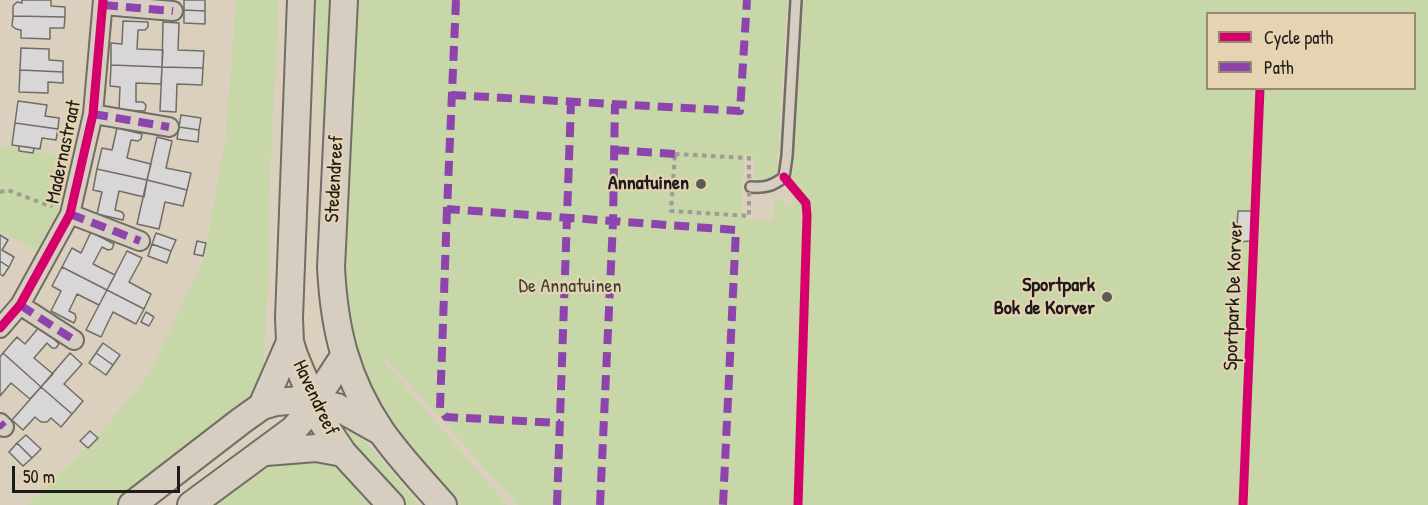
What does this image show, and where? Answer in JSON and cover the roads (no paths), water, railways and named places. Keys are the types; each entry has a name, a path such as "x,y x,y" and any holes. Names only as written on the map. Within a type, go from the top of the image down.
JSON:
{"main road":[{"name":"Stedendreef","path":"290,342 289,318 302,0"},
{"name":"Stedendreef","path":"344,0 331,267 333,301 344,356 356,390 381,432"},
{"name":"Havendreef","path":"290,342 321,420 343,453 392,505"},
{"path":"262,406 277,377 290,342"},
{"path":"190,505 266,452 294,429 305,417 344,356"},
{"path":"132,505 197,453 262,406 289,400 313,402 346,411 381,432 443,505"},
{"path":"266,452 316,448 343,453"}],"street":[{"path":"103,2 173,11"},
{"name":"Madernastraat","path":"0,328 20,305 70,214 93,114 103,2"},
{"path":"93,114 169,127"},
{"path":"70,214 140,241"},
{"path":"20,305 74,340"}],"lane":[{"path":"751,187 774,185 784,177 796,0"}],"place":[{"name":"Annatuinen","path":"701,184"},
{"name":"Sportpark Bok de Korver","path":"1107,297"}],"park label":[{"name":"De Annatuinen","path":"570,287"}]}
